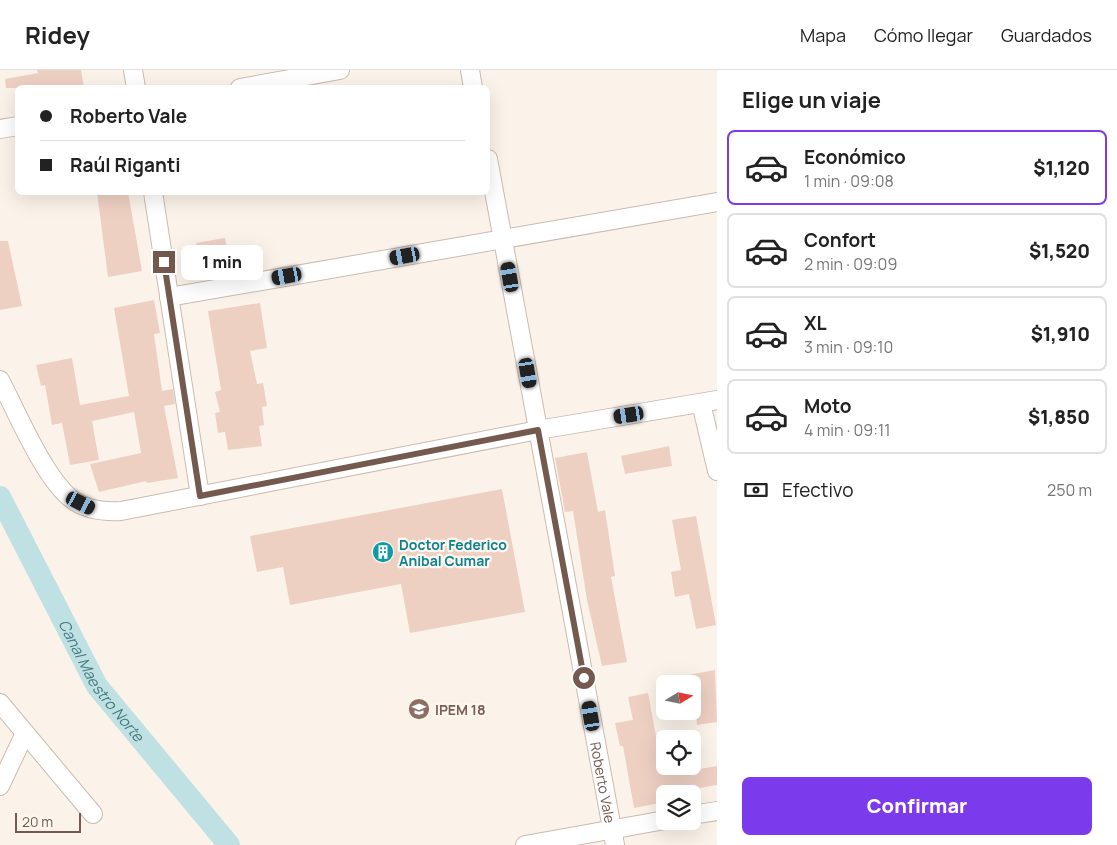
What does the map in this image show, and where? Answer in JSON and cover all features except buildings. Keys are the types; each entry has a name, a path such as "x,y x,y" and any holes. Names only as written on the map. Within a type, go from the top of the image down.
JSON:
{"street":[{"path":"133,70 136,85"},
{"path":"257,85 340,70"},
{"path":"470,70 472,85"},
{"path":"0,129 15,126"},
{"name":"Roberto Vale","path":"490,169 613,837"},
{"path":"153,195 200,496"},
{"path":"169,297 717,202"},
{"path":"0,380 54,479 68,496 102,512 121,511 538,430 709,401 717,471"},
{"path":"0,703 93,814"},
{"path":"0,786 25,733"},
{"path":"701,814 717,811"},
{"path":"526,845 613,837 656,823"}],"waterway":[{"name":"Canal Maestro Norte","path":"0,497 97,686 229,845"}],"place":[{"name":"Doctor Federico Anibal Cumar","path":"383,552"},
{"name":"IPEM 18","path":"419,709"}],"route":[{"path":"164,262 200,496 538,430 584,678"}]}
